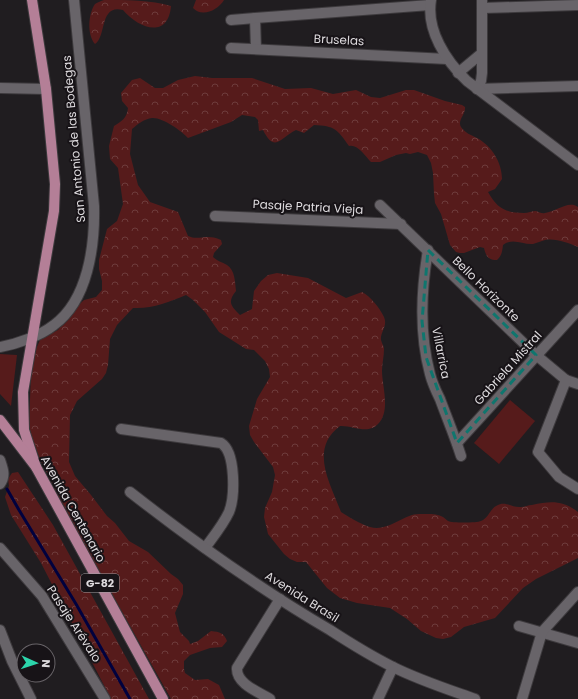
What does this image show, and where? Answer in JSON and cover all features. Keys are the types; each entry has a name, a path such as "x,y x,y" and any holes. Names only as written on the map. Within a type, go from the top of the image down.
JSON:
{"main road":[{"path":"32,0 46,88 55,184 55,202 23,392 24,430 36,467"},
{"name":"Avenida Centenario","path":"0,420 36,467 163,699"}],"street":[{"name":"San Antonio de las Bodegas","path":"0,347 41,333 56,324 73,304 87,271 94,239 94,206 74,0"},
{"path":"231,20 431,2 432,20 436,37 447,59 458,73 476,89 578,165"},
{"path":"476,89 481,82 482,73 482,4 578,6"},
{"path":"255,18 256,49"},
{"name":"Bruselas","path":"231,48 447,59"},
{"path":"458,73 482,53"},
{"path":"476,89 578,86"},
{"path":"0,88 46,88"},
{"name":"Bello Horizonte","path":"380,205 536,355 566,380 578,384"},
{"name":"Pasaje Patria Vieja","path":"215,216 401,224"},
{"name":"Villarrica","path":"428,250 422,302 422,320 426,357 430,375 461,456"},
{"name":"Gabriela Mistral","path":"457,443 578,310"},
{"path":"566,380 538,452 559,477 578,489"},
{"path":"121,429 221,443 226,448 231,464 233,480 231,505 226,517 205,548"},
{"path":"0,460 4,474 0,484"},
{"name":"Avenida Brasil","path":"130,492 205,548 280,599 342,638 393,667 432,684 475,699"},
{"name":"Pasaje Arévalo","path":"0,548 42,596 105,699"},
{"path":"522,699 542,632 578,592"},
{"path":"270,699 242,682 237,675 237,668 280,599"},
{"path":"519,626 578,643"},
{"path":"0,630 12,661 31,699"},
{"path":"378,699 393,667"}],"highlighted area":[{"path":"428,250 536,355 457,443 426,357 422,321"}],"green space":[{"path":"104,0 147,1 171,6 169,17 164,24 152,28 136,22 123,10 115,9 107,16 99,40 95,44 92,40 89,24 91,13 95,4"},
{"path":"196,0 224,0 214,10 210,12 201,12 193,8"},
{"path":"195,76 212,78 252,78 285,89 311,88 333,94 356,90 371,97 380,98 406,90 414,90 445,101 462,105 465,107 465,110 460,122 461,127 466,132 482,141 492,150 498,161 502,173 502,179 495,189 488,192 498,206 507,211 517,213 536,211 544,213 570,205 578,207 578,247 562,241 553,240 545,240 533,244 514,241 503,245 500,257 497,260 494,260 488,257 484,248 480,247 460,253 456,252 450,245 441,214 435,203 433,173 431,163 427,155 418,152 410,154 406,153 396,155 380,162 371,162 358,149 349,146 338,132 327,126 321,125 314,125 304,133 296,130 278,142 275,142 271,141 267,137 263,130 259,131 258,120 255,117 242,115 231,122 188,138 172,125 156,118 146,119 132,129 130,154 138,185 150,202 178,212 188,236 196,238 211,237 221,240 222,244 214,253 213,257 230,267 232,270 236,291 233,295 231,304 240,315 252,309 254,291 261,281 268,275 277,273 308,278 346,298 362,292 372,299 382,313 385,320 381,340 384,347 382,371 385,405 382,419 378,424 370,429 340,426 331,435 326,445 324,456 325,467 341,512 362,524 377,528 390,525 407,517 419,514 438,515 450,522 479,522 486,518 495,506 501,504 521,507 556,502 567,505 578,512 578,558 536,579 523,588 495,618 464,627 451,637 443,639 436,638 421,631 407,619 390,608 357,603 340,598 327,588 306,562 297,562 284,554 268,534 264,517 265,508 272,492 275,475 273,467 250,435 249,426 257,399 270,377 269,369 265,361 254,350 246,349 219,332 205,312 186,295 154,306 133,308 117,325 110,339 106,373 102,379 77,401 70,415 69,462 75,476 129,541 148,552 183,585 183,594 175,613 180,632 190,644 198,641 211,631 219,632 224,636 227,641 222,647 210,648 190,655 184,661 184,669 185,673 195,680 208,679 219,685 225,699 171,699 85,546 52,483 40,459 29,426 31,373 36,349 40,340 58,330 73,310 84,300 96,297 102,290 99,260 107,229 117,221 123,204 118,168 110,159 109,146 114,126 124,119 127,114 128,108 122,101 121,93 132,80 140,78 155,88 163,88 178,80"},
{"path":"0,354 17,355 11,406 0,394"},
{"path":"510,400 535,421 499,464 474,443"},
{"path":"18,472 53,525 149,699 111,699 41,563 11,515 5,497 9,486 8,479 12,473"}],"waterway":[{"path":"7,489 76,604 130,699"}]}
